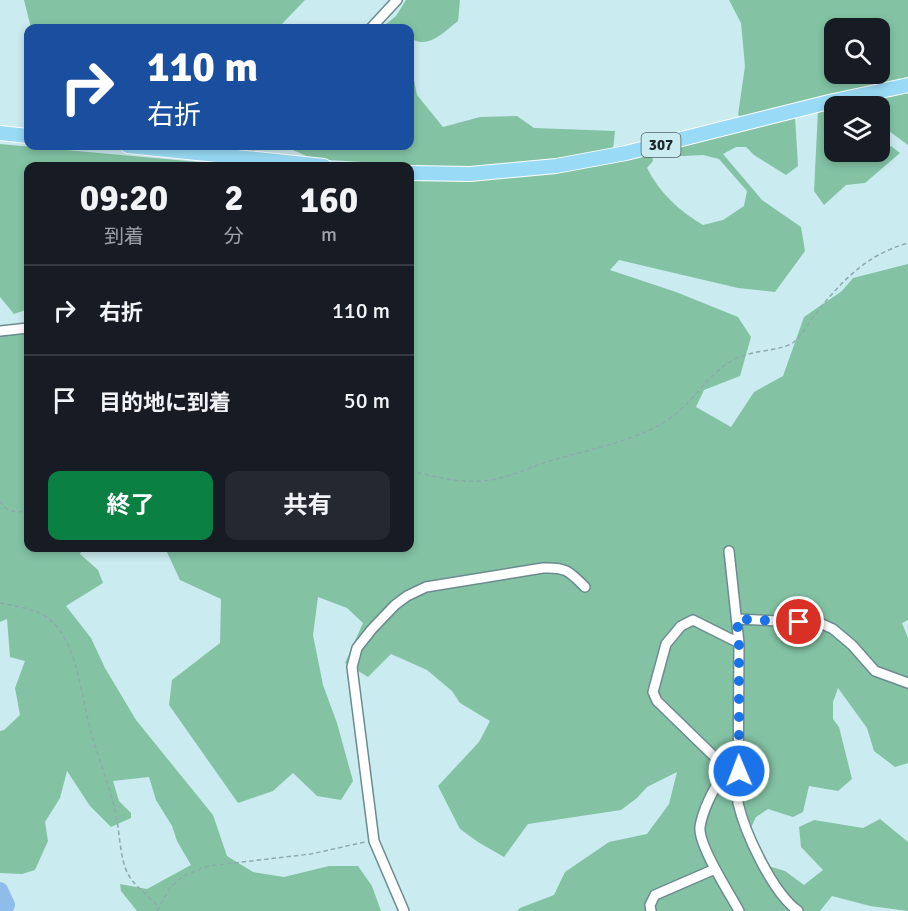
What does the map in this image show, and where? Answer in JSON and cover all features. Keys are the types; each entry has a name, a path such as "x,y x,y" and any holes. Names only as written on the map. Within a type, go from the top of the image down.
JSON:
{"highway":[{"name":"307","path":"414,173 470,174 567,164 626,153 829,102 908,85"},
{"path":"0,133 24,136"},
{"path":"167,150 285,162"}],"street":[{"path":"375,24 397,0"},
{"path":"0,331 24,328"},
{"path":"729,551 739,644 738,803 741,818 775,887 787,903 798,911"},
{"path":"404,911 375,840 352,667 357,648 395,605 426,587 559,567 569,571 585,587"},
{"path":"737,619 820,623 833,629 852,645 875,671 908,683"},
{"path":"739,644 689,620 666,644 654,692 657,701 726,768 739,771"},
{"path":"726,768 708,803 700,827 700,836 715,869 739,911"},
{"path":"648,909 655,894 715,869"}],"path":[{"path":"414,472 451,480 481,481 504,477 611,444 651,429 677,413 720,369 737,358 795,341 840,284 856,269 888,249 908,243"},
{"path":"0,501 9,511 24,511"},
{"path":"0,603 34,610 45,616 66,640 116,811 125,867 129,876 159,906"},
{"path":"157,911 170,888 183,876 208,866 310,854 375,840"}],"green space":[{"path":"24,0 305,0 282,24 30,24"},
{"path":"406,0 460,0 458,21 429,41 414,40 414,24 386,24 396,16"},
{"path":"729,0 908,0 908,78 890,82 890,18 824,18 824,84 881,84 824,96 744,119 738,115 745,66 741,23"},
{"path":"414,80 417,95 443,127 480,117 517,116 534,128 615,131 613,150 535,163 461,168 414,165 414,162 313,159 293,150 414,150"},
{"path":"908,93 908,145 890,132 890,96"},
{"path":"824,109 824,162 890,162 865,183 846,185 824,205 814,191 818,110"},
{"path":"795,117 798,166 786,175 754,155 746,147 736,147 723,154 762,200 801,227 805,251 775,292 738,288 619,260 610,270 676,292 738,317 751,337 740,376 704,390 696,407 731,427 754,392 783,376 804,317 842,291 853,278 908,264 908,620 902,623 908,638 908,763 895,767 874,751 867,728 838,688 833,702 833,719 839,727 852,779 838,791 809,786 803,812 793,817 768,809 756,817 746,838 759,863 785,871 804,885 823,870 801,847 799,827 814,820 863,828 880,819 908,842 908,911 870,906 832,896 820,911 517,911 554,895 565,872 609,842 647,834 669,804 677,772 647,787 621,810 528,824 504,857 460,829 438,786 479,742 490,721 460,703 452,691 427,670 391,654 368,677 345,663 363,623 347,608 318,597 313,635 323,685 337,723 353,781 341,800 317,796 293,773 273,791 238,803 169,705 172,680 220,643 221,599 180,580 167,552 414,552 414,177 548,173 652,154 653,161 647,168 657,185 686,214 703,225 723,220 744,206 747,191 719,159 703,155 664,157 662,151"},
{"path":"0,144 24,146 24,150 66,150 198,162 24,162 24,310 14,314 0,297"},
{"path":"890,146 900,153 890,162"},
{"path":"0,331 24,333 24,552 81,552 80,554 98,570 103,583 66,606 91,638 105,668 136,720 213,815 227,856 253,872 284,877 329,866 358,866 372,886 381,911 137,911 121,891 120,884 147,889 191,865 156,800 149,777 113,781 119,801 131,813 131,818 111,827 90,806 67,771 60,798 45,822 48,841 35,870 22,874 0,873 0,731 20,715 15,688 25,661 10,657 7,619 0,622"}],"waterway":[{"path":"0,890 7,905 0,908"}],"tunnel":[{"path":"241,162 252,150"}],"route":[{"path":"739,771 737,619 799,622"}]}
